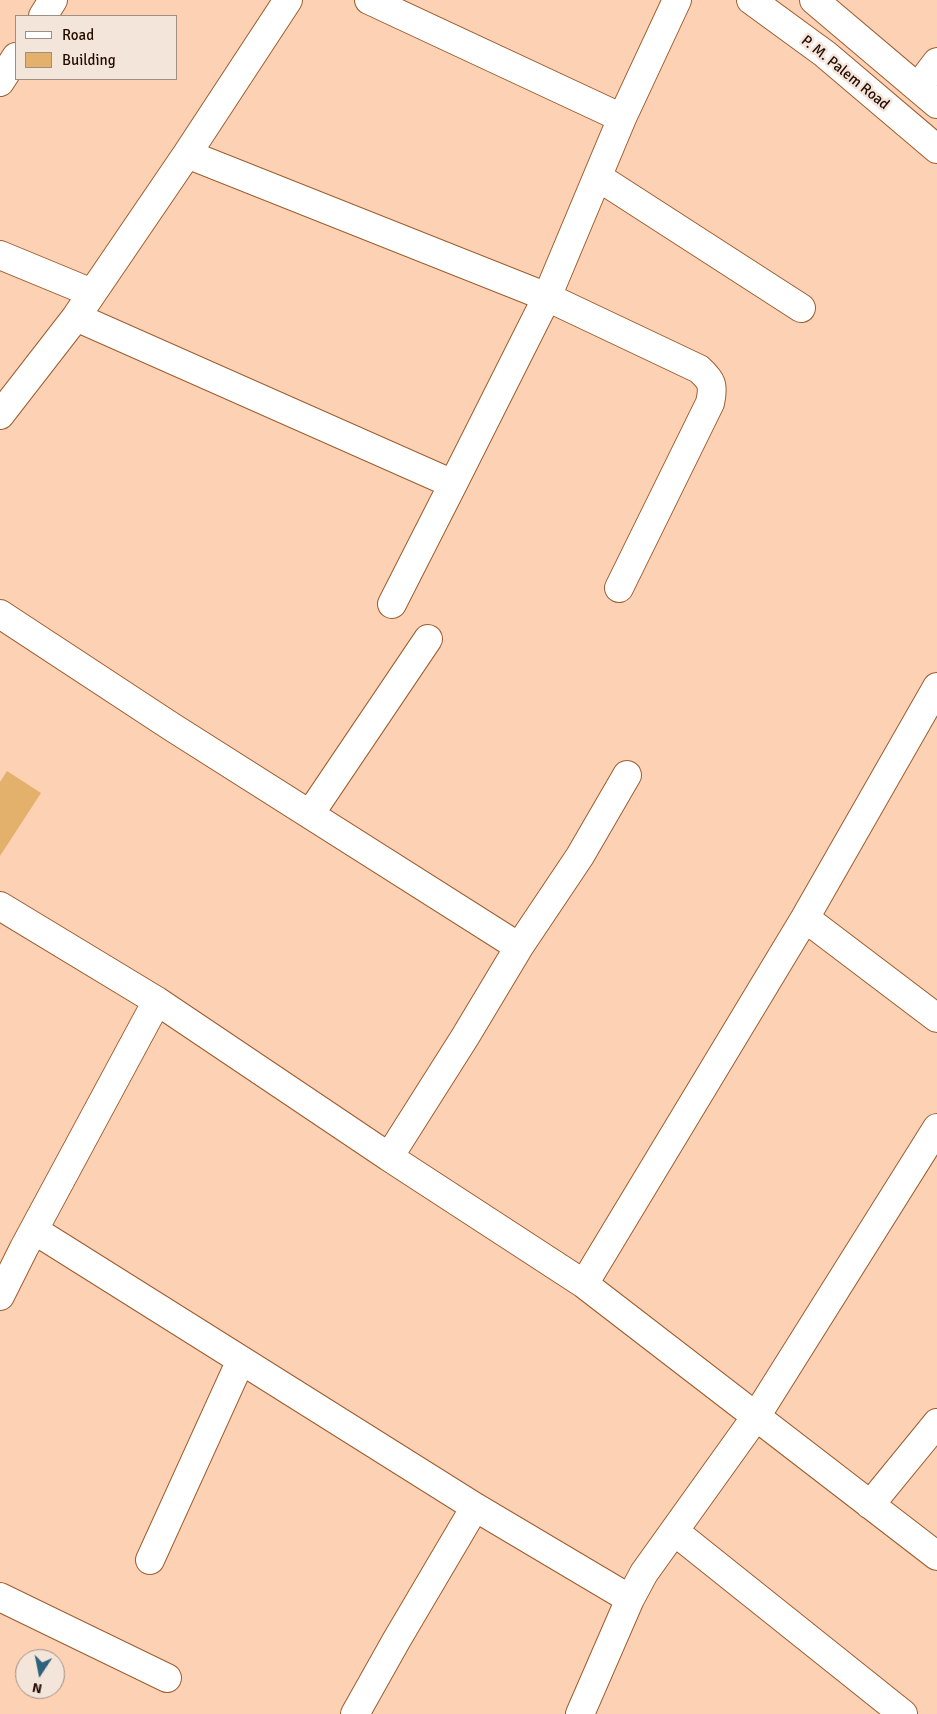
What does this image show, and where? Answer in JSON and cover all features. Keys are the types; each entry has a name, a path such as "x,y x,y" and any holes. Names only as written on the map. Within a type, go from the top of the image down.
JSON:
{"street":[{"path":"44,15 53,0"},
{"path":"0,415 76,317 187,154 288,0"},
{"path":"369,0 622,118"},
{"path":"392,604 547,297 622,118 677,0"},
{"name":"P. M. Palem Road","path":"751,0 825,54 937,149"},
{"path":"814,0 927,96 937,62"},
{"path":"0,82 15,59"},
{"path":"187,154 547,297 700,368 711,380 713,391 710,403 619,588"},
{"path":"598,176 801,308"},
{"path":"0,255 92,293"},
{"path":"76,317 453,484"},
{"path":"0,614 519,947"},
{"path":"310,814 428,639"},
{"path":"584,1284 805,918 937,687"},
{"path":"389,1157 519,947 580,856 627,775"},
{"path":"0,906 157,1001 389,1157 584,1284 937,1556"},
{"path":"805,918 937,1018"},
{"path":"0,1296 157,1001"},
{"path":"580,1714 630,1599 644,1573 756,1418 937,1128"},
{"path":"34,1230 476,1507 630,1599"},
{"path":"150,1560 241,1360"},
{"path":"870,1505 937,1423"},
{"path":"355,1714 476,1507"},
{"path":"674,1531 904,1714"},
{"path":"0,1598 167,1678"}],"building":[{"path":"7,771 41,793 0,856 0,782"}]}
